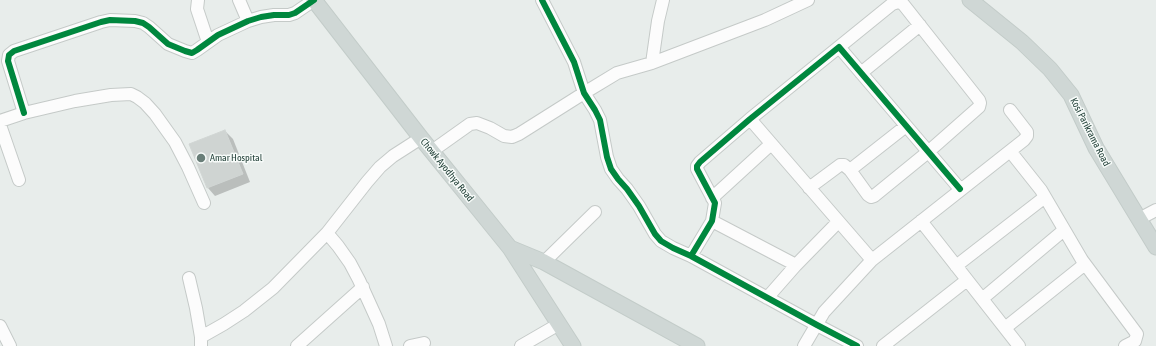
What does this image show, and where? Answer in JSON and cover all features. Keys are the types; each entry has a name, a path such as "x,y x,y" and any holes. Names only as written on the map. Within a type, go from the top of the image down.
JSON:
{"main road":[{"name":"Chowk Ayodhya Road","path":"314,0 421,138 510,248 573,346"},
{"name":"Kosi Parikrama Road","path":"970,0 1022,42 1050,69 1071,95 1096,148 1156,247"},
{"path":"510,248 544,262 697,346"}],"street":[{"path":"198,0 198,9 208,42"},
{"path":"239,0 248,21"},
{"path":"24,114 8,61 9,55 14,51 110,20 136,21 143,23 168,44 192,53 218,35 248,21 274,15 289,15 295,13 314,0"},
{"path":"542,0 574,62 584,93 596,110 600,120 607,157 611,169 639,206 655,234 661,241 857,346"},
{"path":"652,63 658,21 663,0"},
{"path":"432,151 470,124 477,123 504,136 512,137 520,134 617,73 652,63 766,20 808,0"},
{"path":"691,256 712,221 715,203 697,170 697,166 700,162 750,119 892,4 898,2 903,4 979,100 979,107 928,152 874,196 871,197 868,195 850,170 844,165 840,165 810,188"},
{"path":"861,73 920,25"},
{"path":"839,47 960,190"},
{"path":"0,121 75,101 111,95 130,94 137,96 146,103 175,142 204,203"},
{"path":"804,346 824,312 872,260 1024,140 1027,136 1027,132 1010,110"},
{"path":"750,119 872,260"},
{"path":"0,125 19,180"},
{"path":"850,170 906,126"},
{"path":"189,278 196,308 201,342 273,288 327,233 380,167 393,156 421,138"},
{"path":"712,198 771,144"},
{"path":"1010,150 1041,190 1085,264 1137,334 1135,341 1125,346"},
{"path":"956,266 1045,197"},
{"path":"1139,219 1156,210"},
{"path":"544,262 595,212"},
{"path":"712,221 796,265"},
{"path":"921,221 1019,346"},
{"path":"767,298 796,265 838,222"},
{"path":"982,299 1064,230"},
{"path":"327,233 350,263 362,287 386,346"},
{"path":"1005,328 1085,264"},
{"path":"883,346 967,280"},
{"path":"297,346 362,287"},
{"path":"521,346 559,324"},
{"path":"0,326 10,346"},
{"path":"410,346 424,343"}],"building":[{"path":"225,130 243,174 207,188 189,144"}],"cycle path":[{"path":"24,113 8,61 9,55 14,51 110,20 135,21 143,23 168,44 192,53 218,35 248,21 274,15 289,15 295,13 314,0"},
{"path":"542,0 574,62 584,93 600,120 607,157 611,169 639,206 655,234 661,241 857,346"},
{"path":"691,256 712,221 715,203 697,169 697,166 750,119 839,47 960,189"}],"place":[{"name":"Amar Hospital","path":"201,158"}]}
